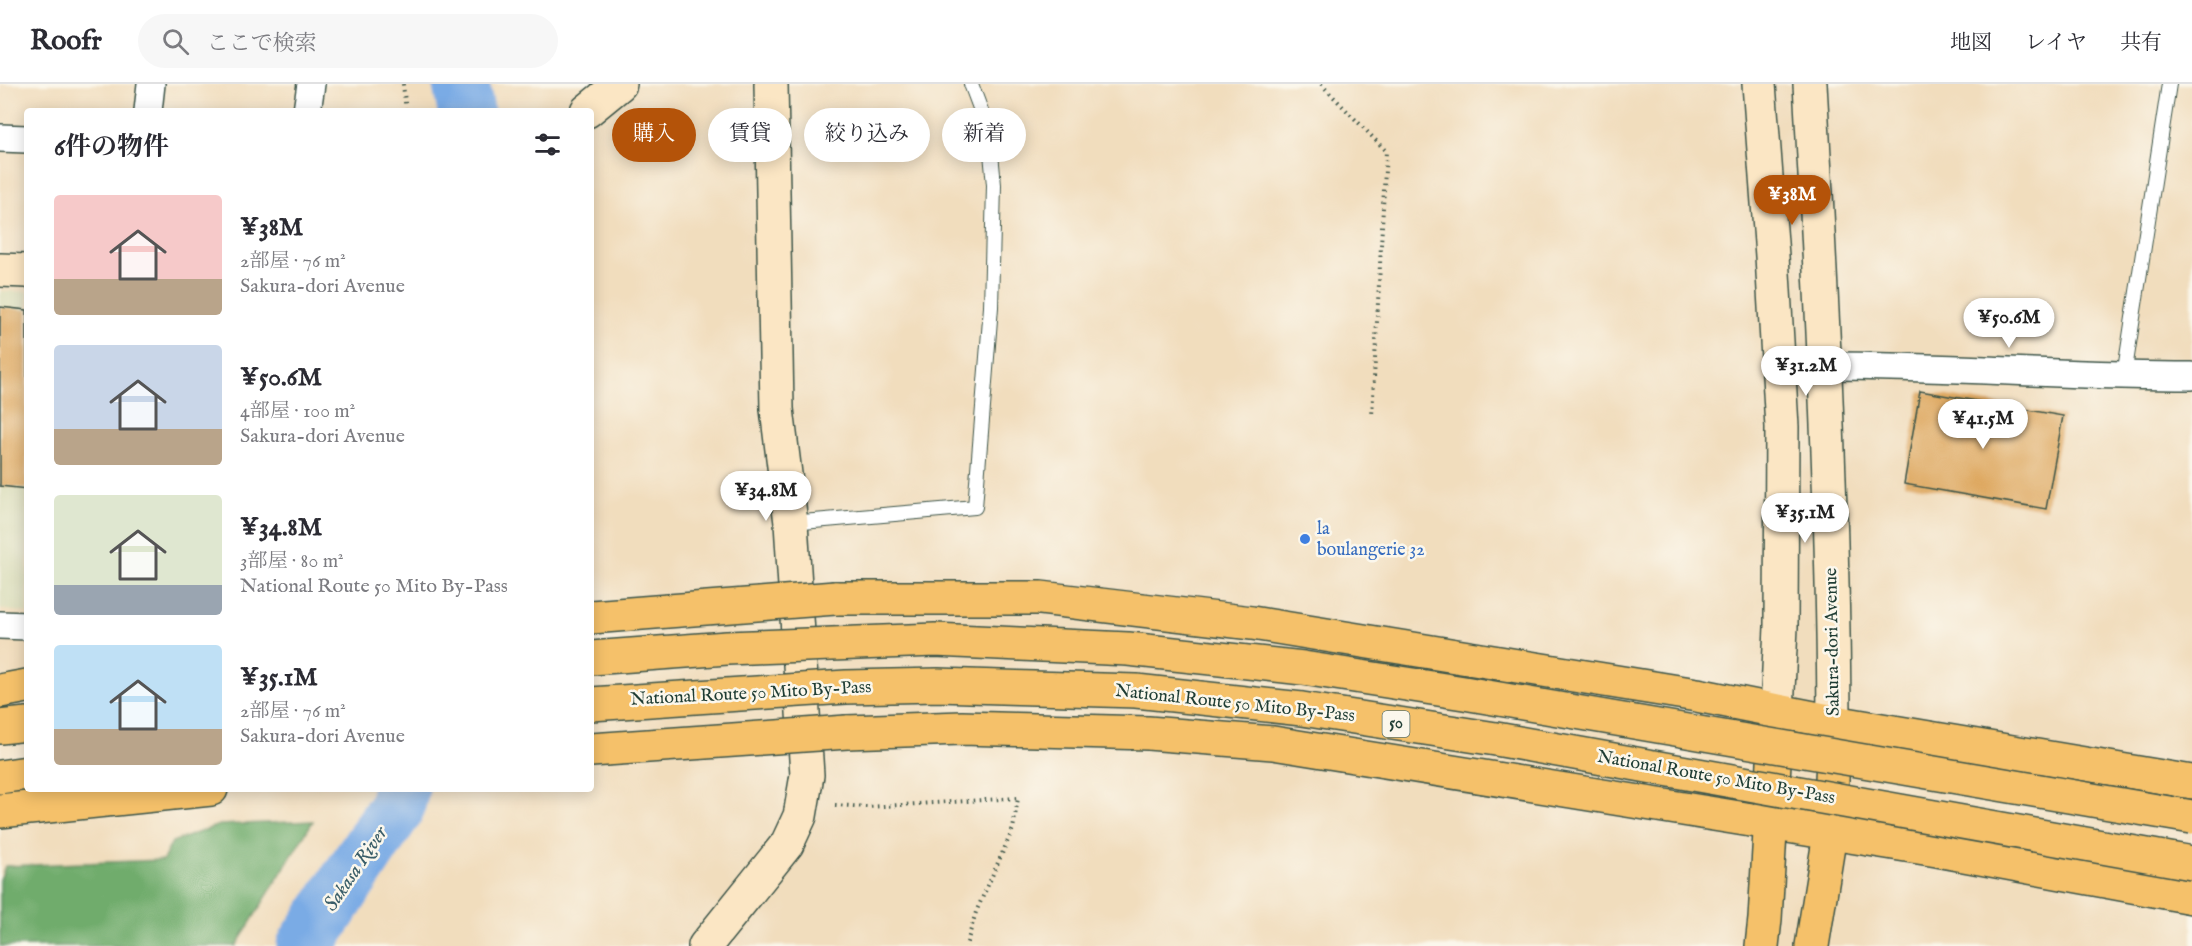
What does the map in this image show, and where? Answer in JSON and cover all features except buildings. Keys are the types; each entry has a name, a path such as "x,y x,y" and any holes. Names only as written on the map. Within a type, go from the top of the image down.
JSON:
{"main road":[{"path":"594,617 835,598 1041,598 1252,623 1697,695 1834,722 2192,782"},
{"name":"50","path":"594,658 727,648 936,640 1128,649 1303,668 1453,691 2192,817"},
{"name":"National Route 50 Mito By-Pass","path":"594,704 846,687 939,685 1136,691 1302,709 1496,739 2192,863"},
{"path":"0,691 24,687"},
{"path":"1762,946 1777,711"},
{"name":"Sakura-dori Avenue","path":"1812,946 1830,834 1834,722"},
{"path":"0,727 24,724"},
{"path":"594,750 847,732 962,728 1148,733 1273,743 1937,850 2192,897"},
{"path":"0,777 24,773"},
{"path":"0,812 184,792"}],"street":[{"path":"148,108 151,84"},
{"path":"307,108 311,84"},
{"path":"591,108 620,84"},
{"path":"705,946 787,844 800,816 807,775 791,524 777,409 771,84"},
{"path":"1759,84 1782,427 1781,627 1777,711"},
{"name":"Sakura-dori Avenue","path":"1810,84 1825,366 1834,638 1834,722"},
{"path":"0,138 24,139"},
{"path":"0,270 24,271"},
{"path":"1825,366 1884,366 2124,376 2192,376"},
{"path":"0,625 24,626"}],"lane":[{"path":"791,524 975,507 991,307 994,185 988,132 971,84"},
{"path":"2124,376 2169,84"}],"path":[{"path":"403,84 406,108"},
{"path":"1321,84 1386,151 1372,416"},
{"path":"804,798 841,807 1018,798 1013,829 976,912 966,946"}],"shaded area":[{"path":"0,291 24,292 24,613 0,609"}],"green space":[{"path":"313,821 236,946 0,946 0,880 5,866 163,860 172,842 219,825"}],"waterway":[{"name":"Sakasa River","path":"461,84 465,108"},
{"name":"Sakasa River","path":"305,946 396,808 400,792"}],"place":[{"name":"la boulangerie 32","path":"1305,539"}]}
